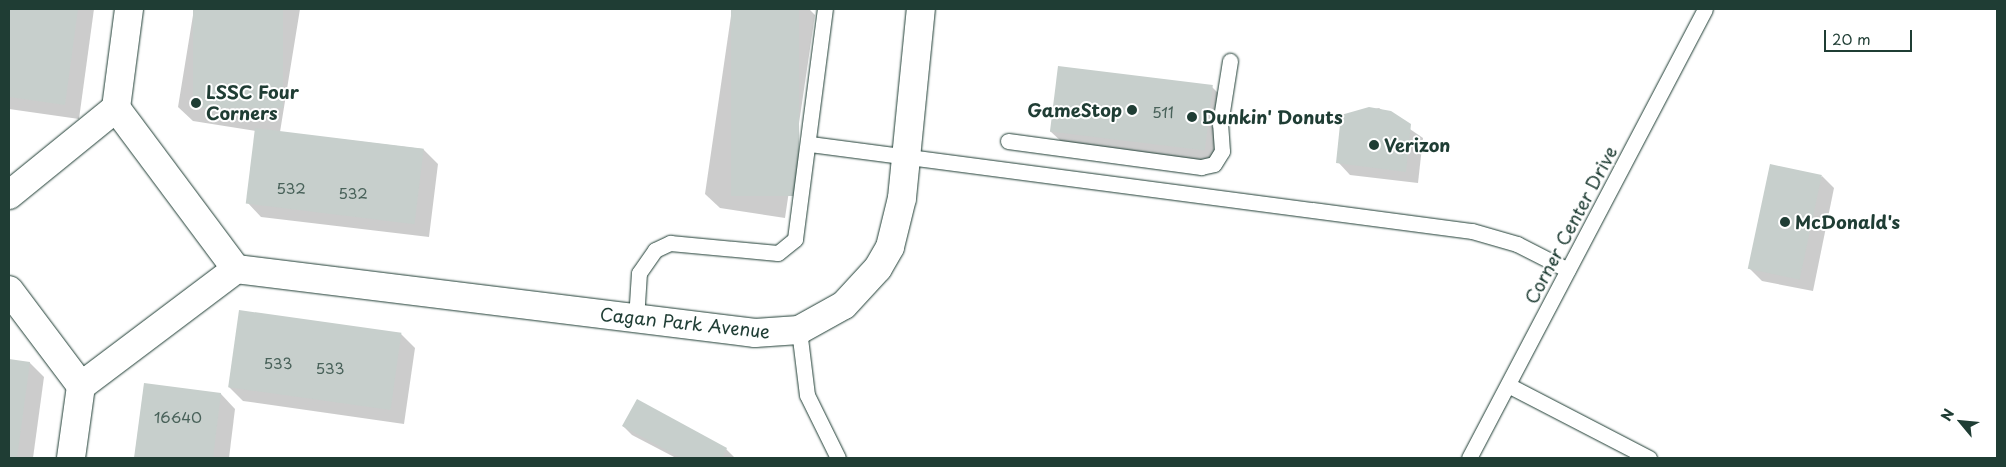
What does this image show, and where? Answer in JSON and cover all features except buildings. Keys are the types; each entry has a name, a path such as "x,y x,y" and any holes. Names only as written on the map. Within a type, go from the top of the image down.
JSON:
{"street":[{"path":"9,195 116,108 129,9"},
{"name":"Cagan Park Avenue","path":"236,269 755,334 800,330 844,305 878,268 898,224 921,9"},
{"path":"71,458 82,386 236,269 116,108"},
{"path":"9,290 82,386"}],"lane":[{"path":"636,319 639,273 655,250 670,244 778,253 795,239 810,144 825,9"},
{"name":"Corner Center Drive","path":"1469,458 1705,9"},
{"path":"1008,141 1201,167 1214,164 1222,151 1220,124 1230,61"},
{"path":"810,144 1472,231 1517,244 1568,270"},
{"path":"800,330 807,395 838,458"},
{"path":"1508,385 1648,458"}],"place":[{"name":"LSSC Four Corners","path":"196,103"},
{"name":"GameStop","path":"1132,110"},
{"name":"Dunkin' Donuts","path":"1192,117"},
{"name":"Verizon","path":"1374,145"},
{"name":"McDonald's","path":"1785,222"}]}
